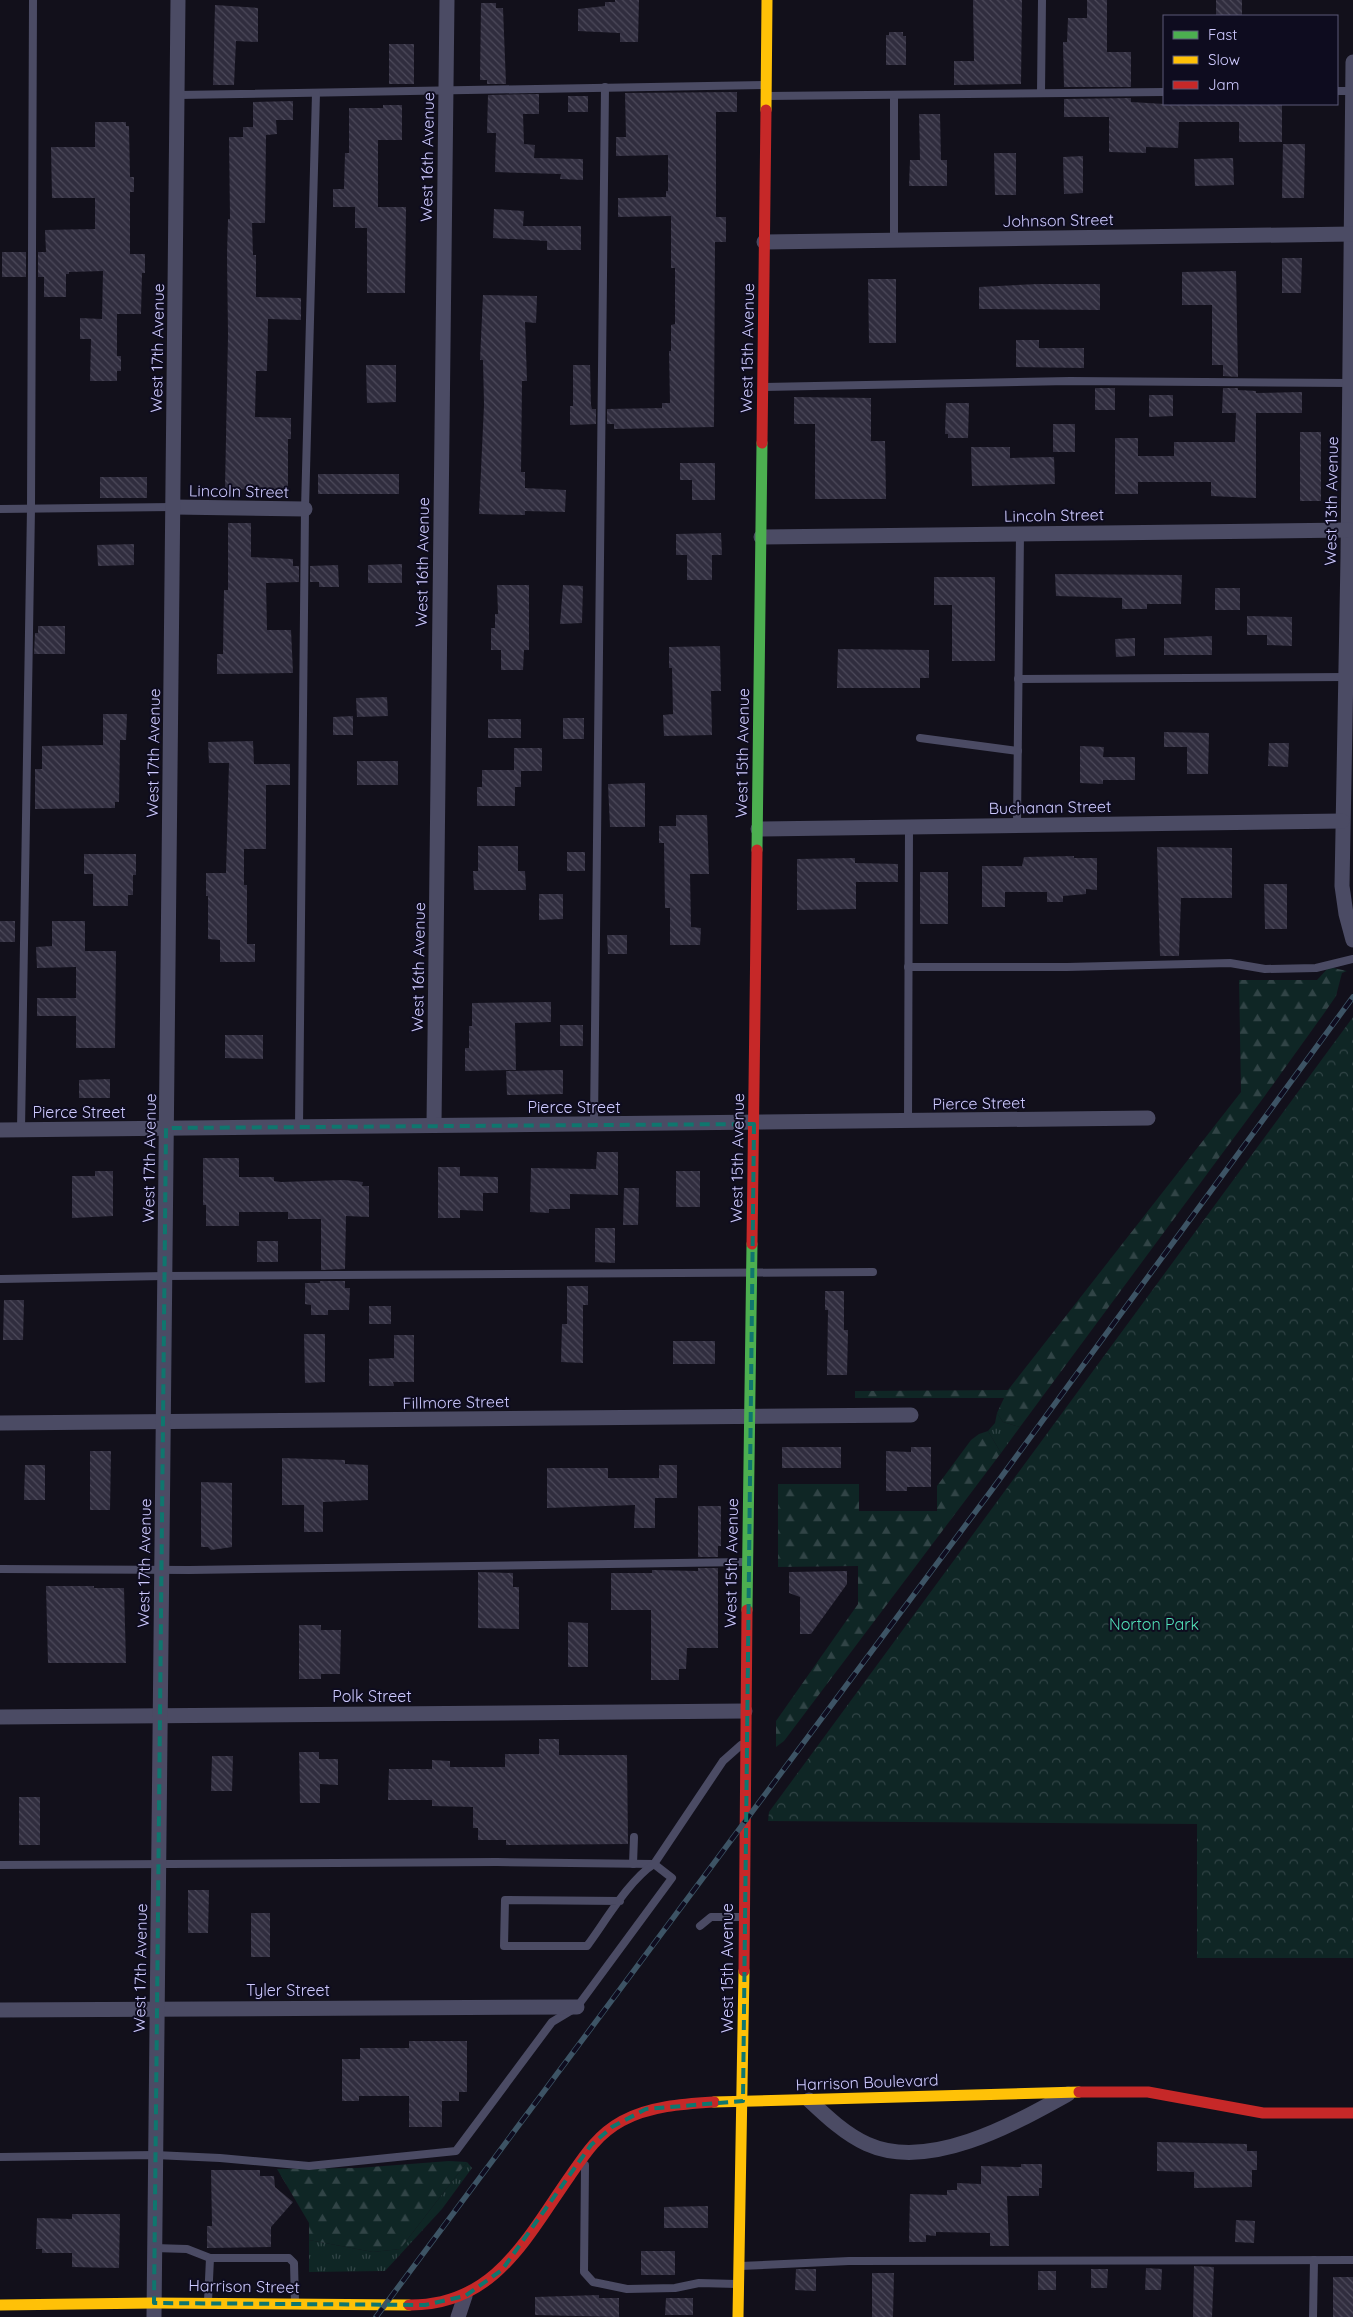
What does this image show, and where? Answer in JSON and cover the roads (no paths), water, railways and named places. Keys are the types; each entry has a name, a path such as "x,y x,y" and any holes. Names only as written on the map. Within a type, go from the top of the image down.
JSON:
{"main road":[{"name":"West 15th Avenue","path":"738,2317 743,2102 744,1711 758,829 767,0"},
{"name":"Harrison Boulevard","path":"465,2296 485,2284 502,2270 522,2246 591,2145 626,2118 663,2106 1071,2092 1163,2092 1225,2107 1265,2113 1353,2113"},
{"name":"Harrison Street","path":"0,2305 19,2308 154,2310 208,2303 386,2308 437,2304 465,2296"}],"street":[{"name":"West 17th Avenue","path":"154,2310 178,0"},
{"name":"West 16th Avenue","path":"434,1125 447,0"},
{"name":"West 13th Avenue","path":"1353,62 1348,530 1351,557 1345,677 1342,821 1343,902 1353,940"},
{"name":"Johnson Street","path":"764,242 1352,234"},
{"name":"Lincoln Street","path":"173,507 305,509"},
{"name":"Lincoln Street","path":"761,537 1348,530"},
{"name":"Buchanan Street","path":"758,829 1342,821"},
{"name":"Pierce Street","path":"0,1130 434,1125 754,1124 1148,1118"},
{"name":"Fillmore Street","path":"0,1423 912,1415"},
{"name":"Polk Street","path":"0,1717 744,1711"},
{"name":"Tyler Street","path":"0,2010 577,2007"},
{"path":"809,2100 856,2138 887,2151 905,2153 941,2149 992,2132 1034,2113 1071,2092"},
{"path":"458,2317 465,2296"}],"lane":[{"path":"21,1130 30,508 33,0"},
{"path":"1041,93 1042,0"},
{"path":"178,95 605,87 894,95 1163,92"},
{"path":"594,1124 605,87"},
{"path":"1338,91 1353,91"},
{"path":"299,1127 305,509 316,93"},
{"path":"894,95 894,240"},
{"path":"762,387 1070,381 1350,383"},
{"path":"0,509 173,507"},
{"path":"1016,824 1020,533"},
{"path":"1018,679 1345,677"},
{"path":"920,738 1018,751"},
{"path":"908,1122 909,827"},
{"path":"908,968 1066,968 1230,963 1265,969 1290,969 1316,968 1353,959"},
{"path":"0,1279 751,1271 874,1272"},
{"path":"0,1569 162,1570 747,1562"},
{"path":"620,1901 505,1900 504,1946 587,1946 642,1872 654,1864 723,1761 744,1742"},
{"path":"633,1864 634,1837"},
{"path":"0,1865 468,1862 654,1864 672,1878 577,2007 552,2022 456,2151 309,2166 220,2158 155,2155 0,2157"},
{"path":"700,1926 711,1917 744,1917"},
{"path":"585,2154 584,2272 593,2282 626,2289 675,2288 699,2283 739,2284"},
{"path":"154,2248 187,2249 210,2258 289,2258 294,2263 295,2304"},
{"path":"208,2303 210,2258"},
{"path":"1313,2317 1314,2260"},
{"path":"739,2266 849,2261 1353,2260"}],"railway":[{"path":"376,2317 991,1491 1353,997"}],"park label":[{"name":"Norton Park","path":"1154,1624"}]}
